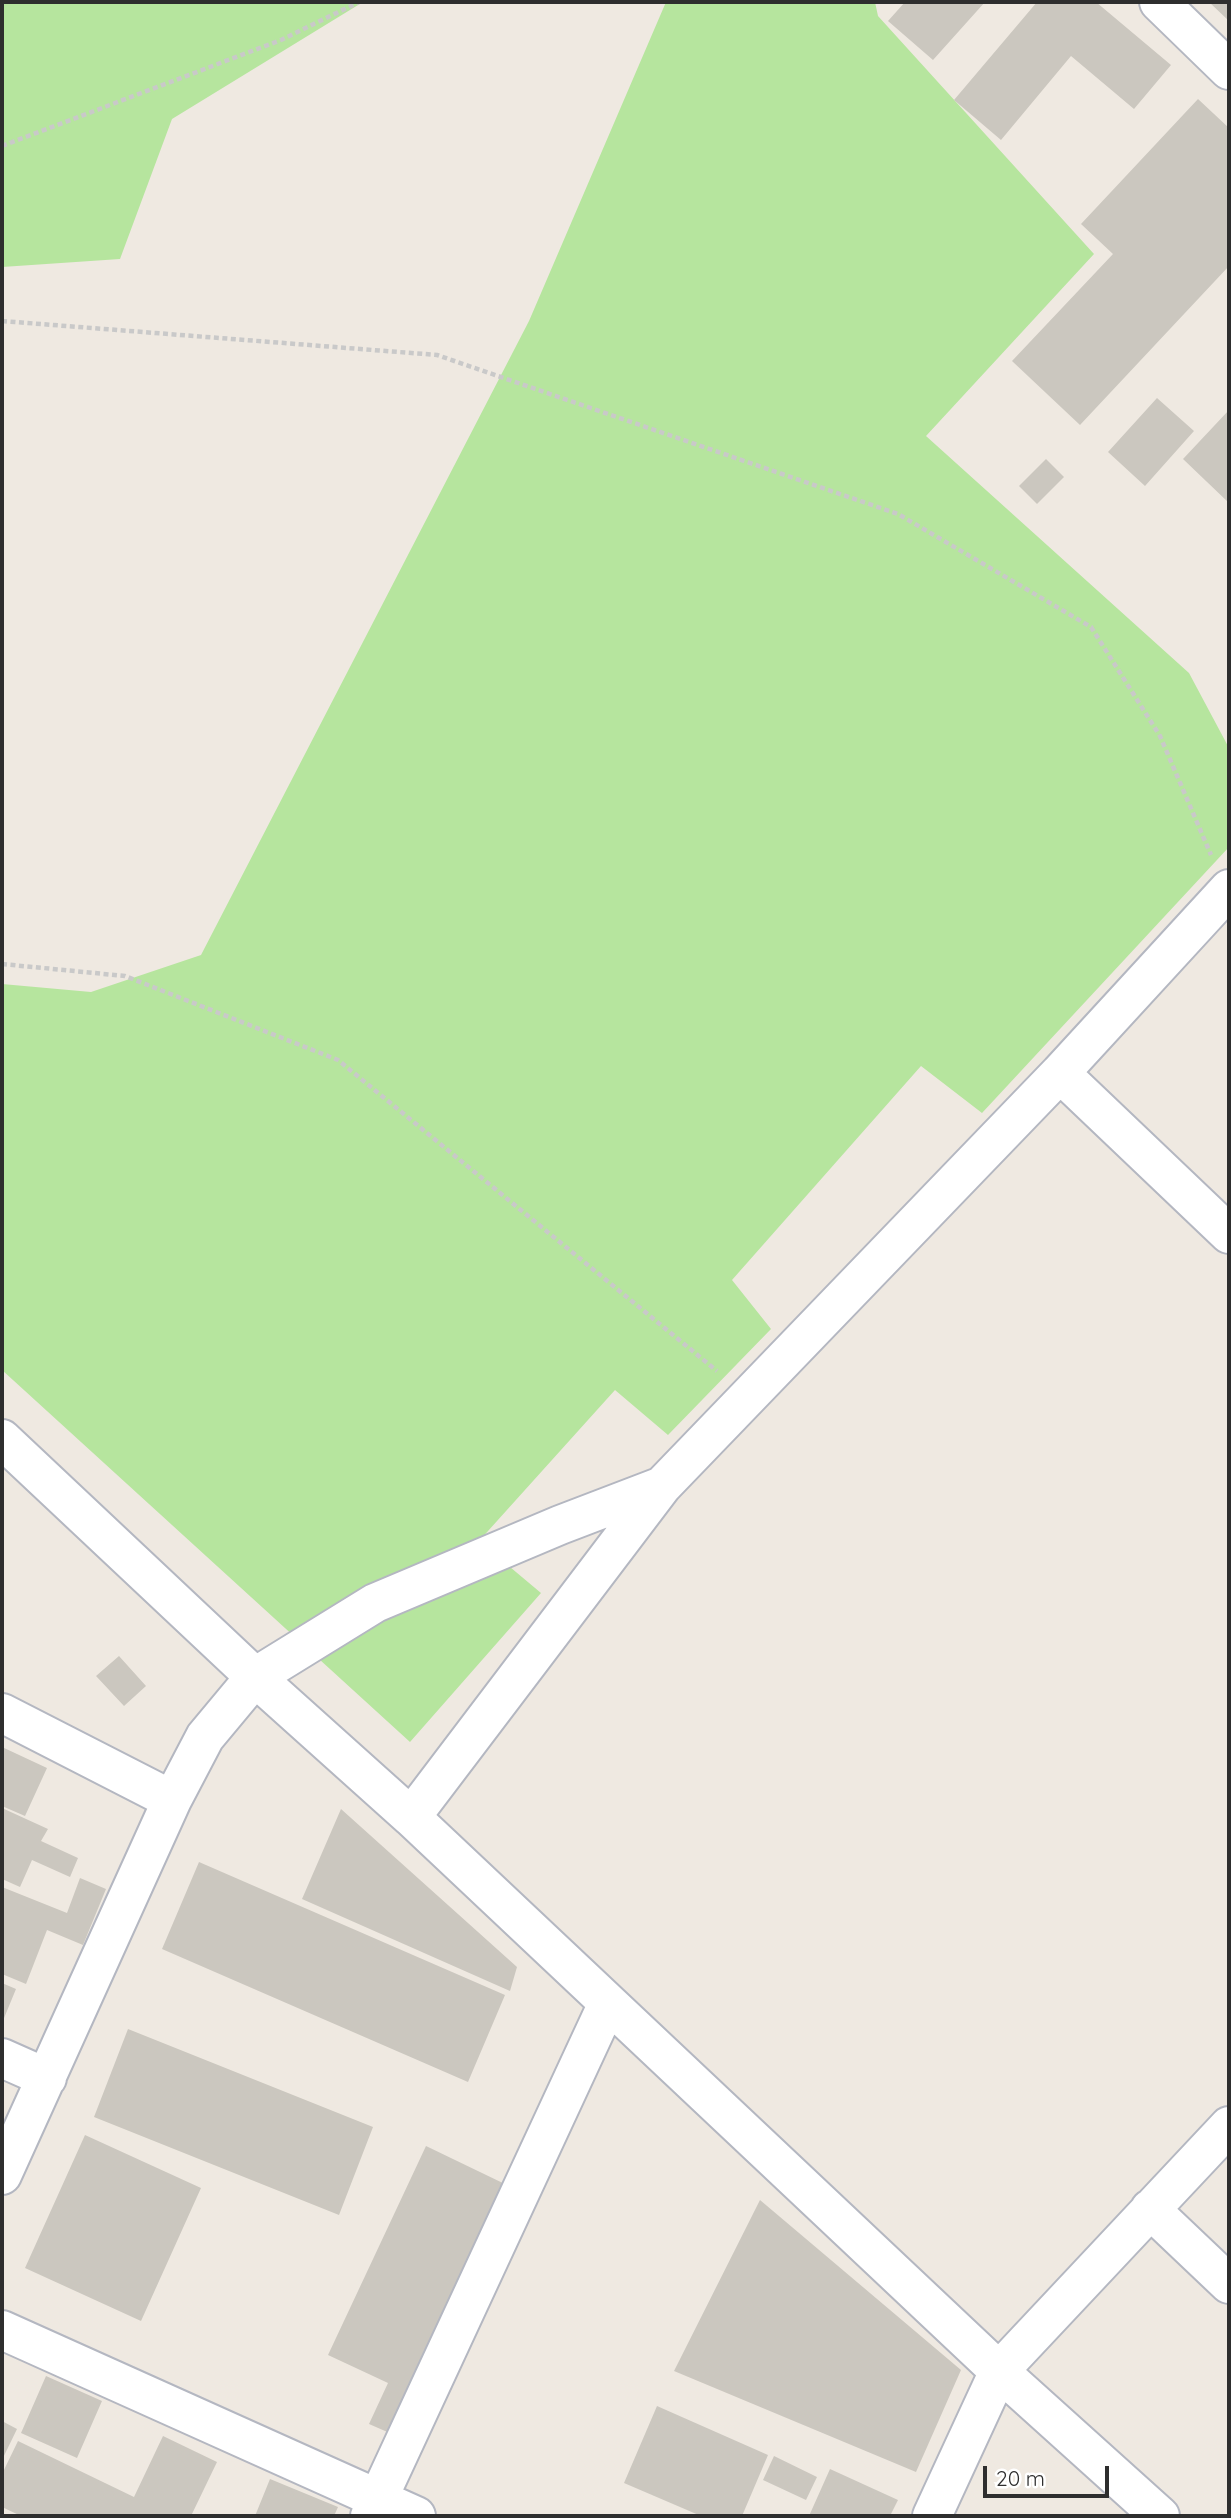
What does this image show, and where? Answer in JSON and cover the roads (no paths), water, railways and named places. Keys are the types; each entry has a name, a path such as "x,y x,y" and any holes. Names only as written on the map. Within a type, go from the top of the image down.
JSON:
{"street":[{"path":"1160,2 1229,70"},
{"path":"411,1817 662,1486 1224,905"},
{"path":"1060,1073 1229,1234"},
{"path":"2,1439 255,1677 411,1817 999,2371 1160,2516"},
{"path":"2,2175 172,1800 205,1737 255,1677 375,1603 560,1525 662,1486"},
{"path":"2,1713 172,1800"},
{"path":"374,2508 608,2003"},
{"path":"2,2058 47,2078"},
{"path":"932,2516 999,2371 1229,2126"},
{"path":"1150,2208 1229,2284"},
{"path":"2,2330 374,2508 416,2516"}]}
